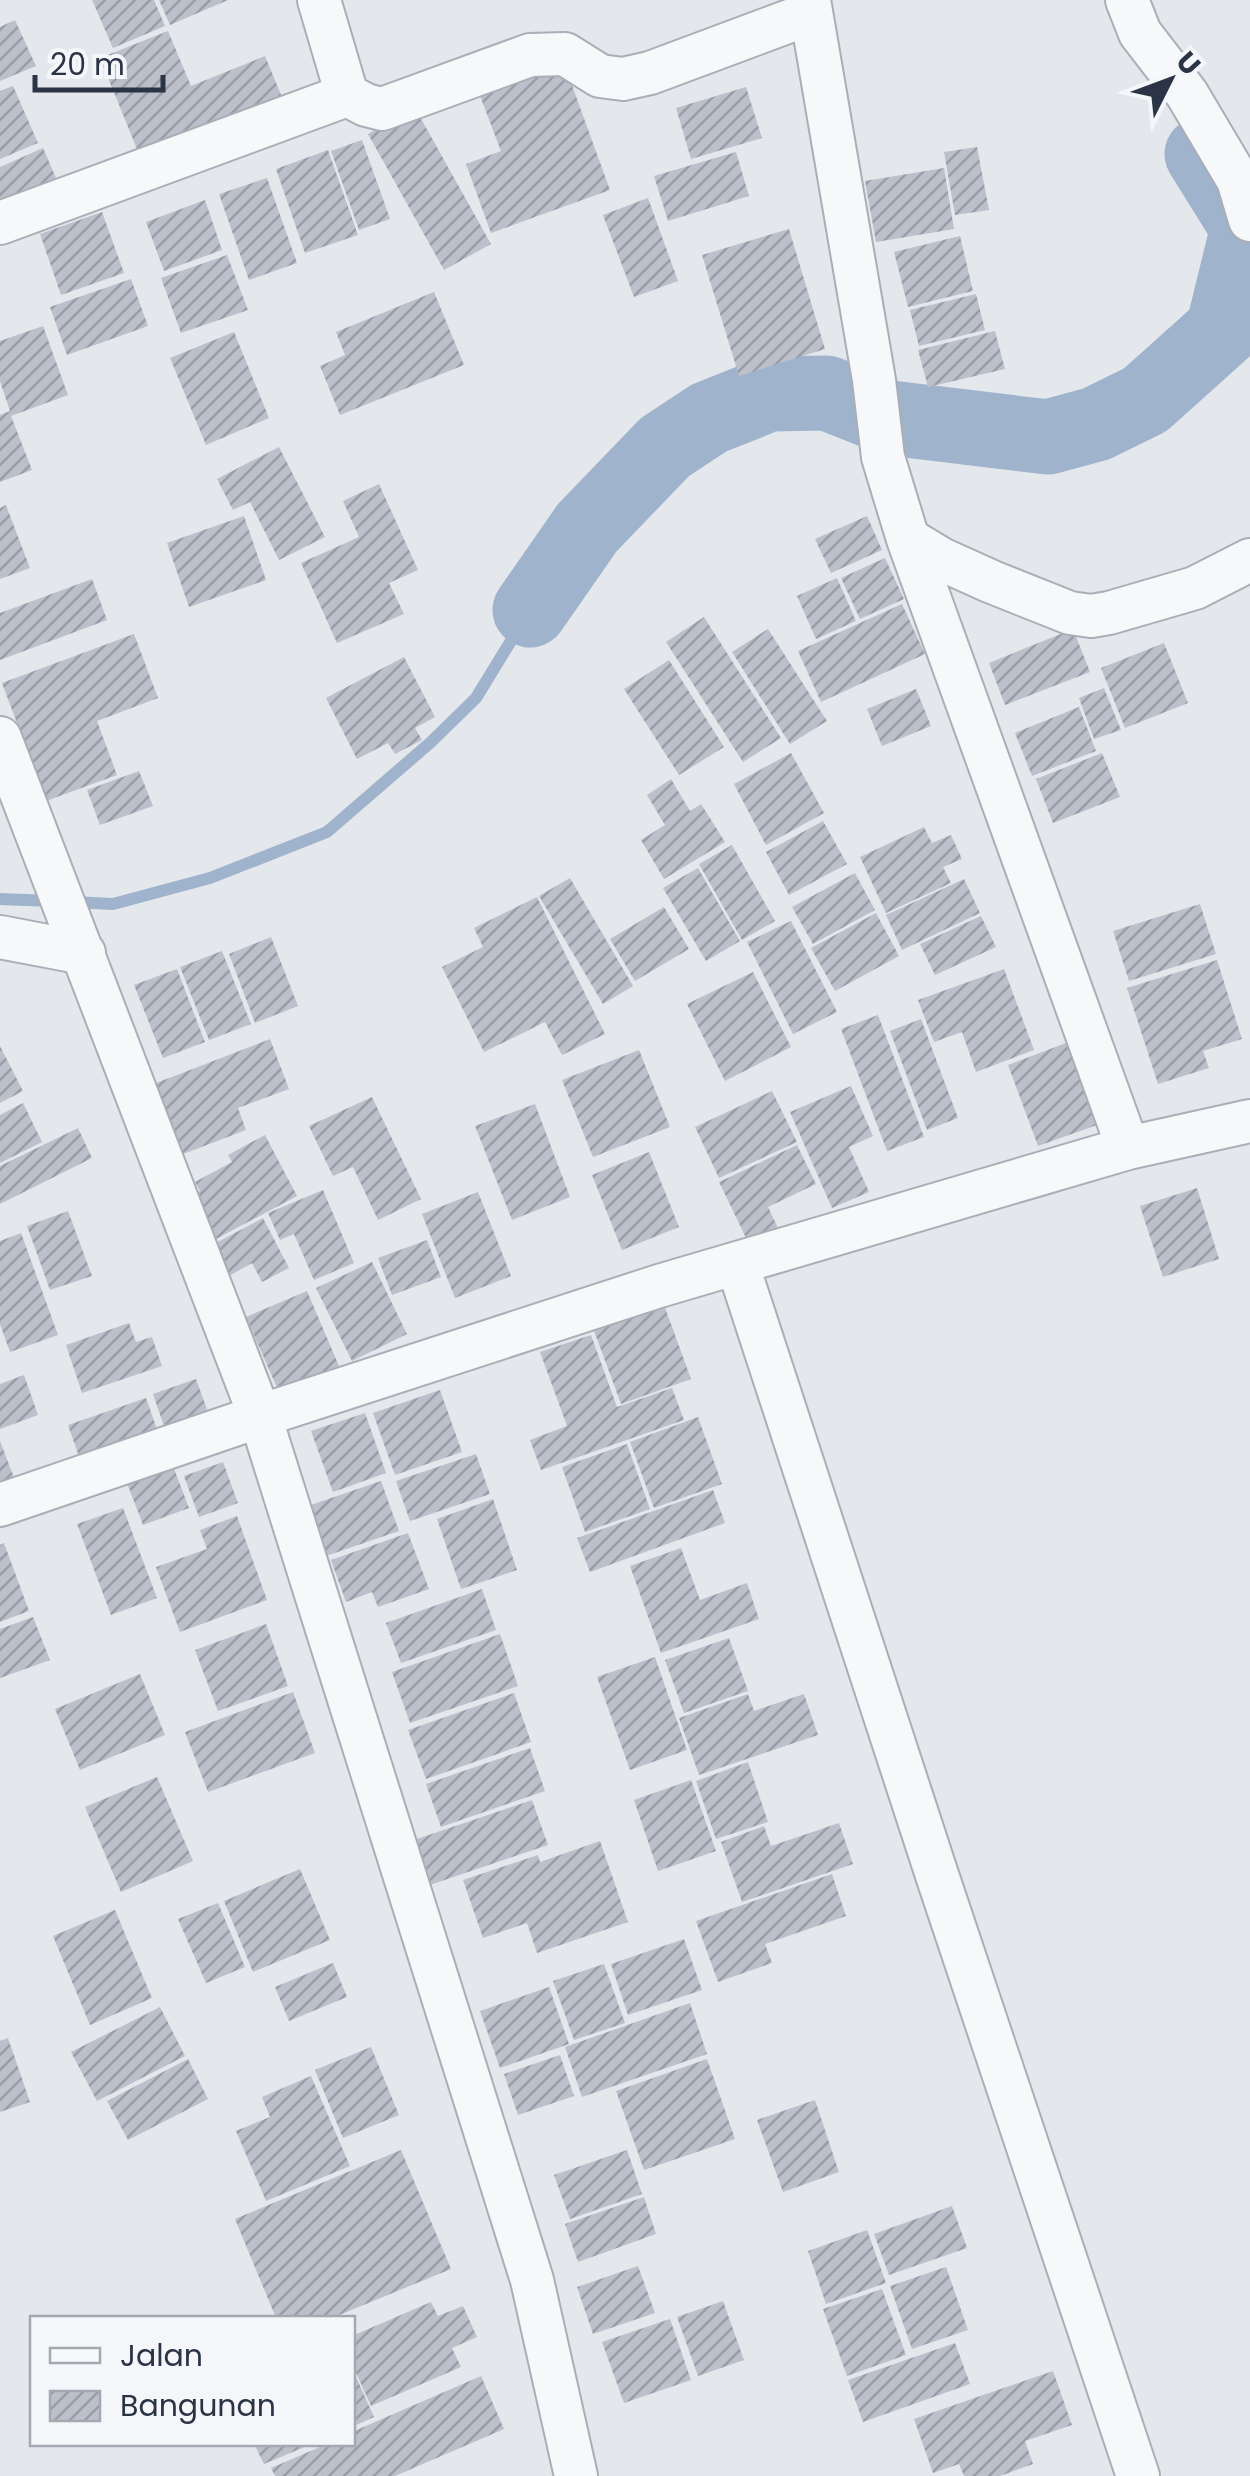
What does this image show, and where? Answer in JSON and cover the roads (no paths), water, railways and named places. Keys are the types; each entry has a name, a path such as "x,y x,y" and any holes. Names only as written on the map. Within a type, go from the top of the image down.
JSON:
{"street":[{"path":"319,0 348,96"},
{"path":"1127,0 1140,33 1187,94 1238,180 1250,220"},
{"path":"0,223 348,96 382,109 530,55 549,53 565,54 600,76 623,79 650,73 810,7 874,380 883,457 908,539 1128,1148"},
{"path":"908,539 992,582 1070,613 1090,616 1195,588 1250,560"},
{"path":"0,738 260,1416 532,2280 576,2476"},
{"path":"0,936 80,944"},
{"path":"0,1506 260,1416 659,1286 1128,1148 1250,1121"},
{"path":"737,1262 1138,2476"}],"waterway":[{"path":"530,610 587,528 665,447 709,418 769,394 827,393 890,418 1048,437 1096,424 1145,400 1223,330 1248,228 1202,154"},
{"path":"72,902 113,904 210,878 327,832 476,698 530,610"},
{"path":"0,899 52,901"}]}
